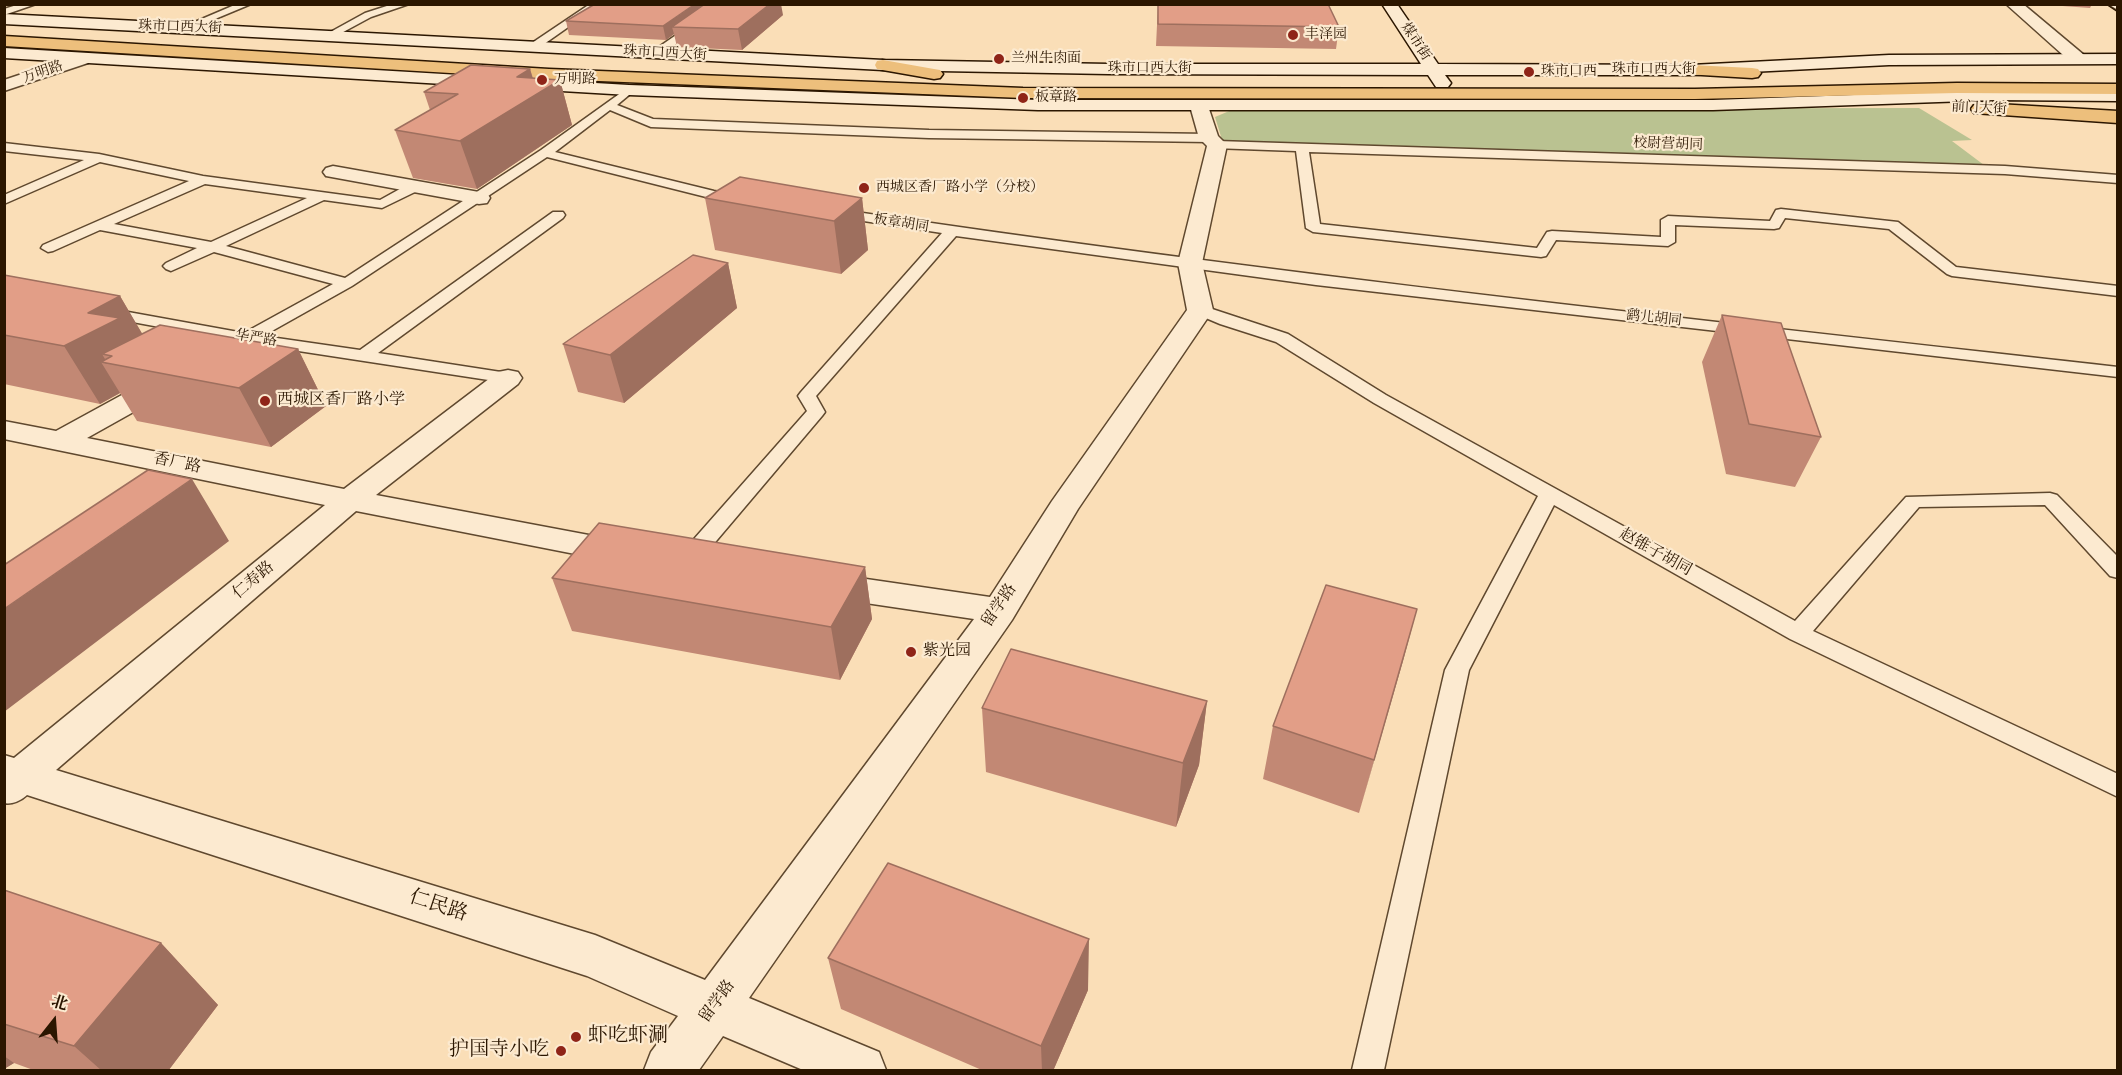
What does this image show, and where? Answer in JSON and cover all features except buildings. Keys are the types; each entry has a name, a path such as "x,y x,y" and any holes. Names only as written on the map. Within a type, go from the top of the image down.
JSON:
{"main road":[{"name":"珠市口西大街","path":"4,27 649,66 951,78 1194,81 1695,94 1957,88 2118,90"},
{"name":"珠市口西大街","path":"4,41 85,52 150,49 549,74 906,90 1103,94 1829,76 2118,74"},
{"path":"883,65 951,78"},
{"path":"1691,70 1829,76"},
{"path":"1695,94 1840,102 1957,88"},
{"name":"前门大街","path":"1840,102 2118,117"}],"street":[{"name":"煤市街","path":"1389,4 1446,87"},
{"path":"2013,4 2078,59"},
{"name":"珠市口西大街","path":"4,19 883,65 1109,69 1446,87 1713,105 1995,95 2118,96"},
{"name":"珠市口西大街","path":"4,53 85,52 629,90 1015,104 1198,105 1691,70 1889,60 2118,59"},
{"name":"万明路","path":"4,87 85,52"},
{"path":"1198,105 1213,142 1190,263 1200,310"},
{"path":"333,172 412,188 479,198"},
{"name":"留学路","path":"669,1071 999,611 1063,508 1200,310"},
{"path":"62,440 246,338"},
{"name":"仁寿路","path":"10,779 350,500 508,378"},
{"name":"香厂路","path":"4,430 350,500 719,569"},
{"path":"800,581 999,611"},
{"name":"仁民路","path":"10,779 595,957 861,1071"}],"lane":[{"path":"4,12 32,4"},
{"path":"188,27 247,4"},
{"path":"330,35 368,15 405,4"},
{"path":"533,47 597,4"},
{"path":"657,53 728,4"},
{"path":"246,338 347,284 545,153 629,90"},
{"name":"校尉营胡同","path":"610,106 651,123 1213,142 1302,148 2005,170 2118,179"},
{"path":"4,147 99,158 203,180 382,204 412,188"},
{"path":"1302,148 1313,228 1541,253 1552,235 1668,242 1668,220 1774,225 1780,213 1893,225 1952,271 2118,291"},
{"path":"545,153 714,195 759,202"},
{"path":"4,200 99,158"},
{"path":"48,248 203,180"},
{"path":"171,266 325,195"},
{"name":"板章胡同","path":"827,212 1190,263"},
{"path":"363,356 558,215"},
{"path":"99,226 213,247 347,284"},
{"path":"684,564 816,412 807,396 951,231"},
{"name":"鹞儿胡同","path":"1190,263 1469,298 2118,372"},
{"name":"华严路","path":"85,309 246,338 508,378"},
{"name":"赵锥子胡同","path":"1200,310 1226,321 1282,338 1380,399 1798,633 2118,786"},
{"path":"1368,1071 1457,670 1549,495"},
{"path":"1798,633 1913,501 2050,499 2118,571"}],"green space":[{"path":"1919,108 1972,140 1952,141 1988,168 1223,143 1215,117 1234,109"}],"tram line":[{"path":"2106,4 2118,12"}],"place":[{"name":"丰泽园","path":"1293,35"},
{"name":"兰州牛肉面","path":"999,59"},
{"name":"珠市口西","path":"1529,72"},
{"name":"万明路","path":"542,80"},
{"name":"板章路","path":"1023,98"},
{"name":"西城区香厂路小学（分校）","path":"864,188"},
{"name":"西城区香厂路小学","path":"265,401"},
{"name":"紫光园","path":"911,652"},
{"name":"虾吃虾涮","path":"576,1037"},
{"name":"护国寺小吃","path":"561,1051"}]}
